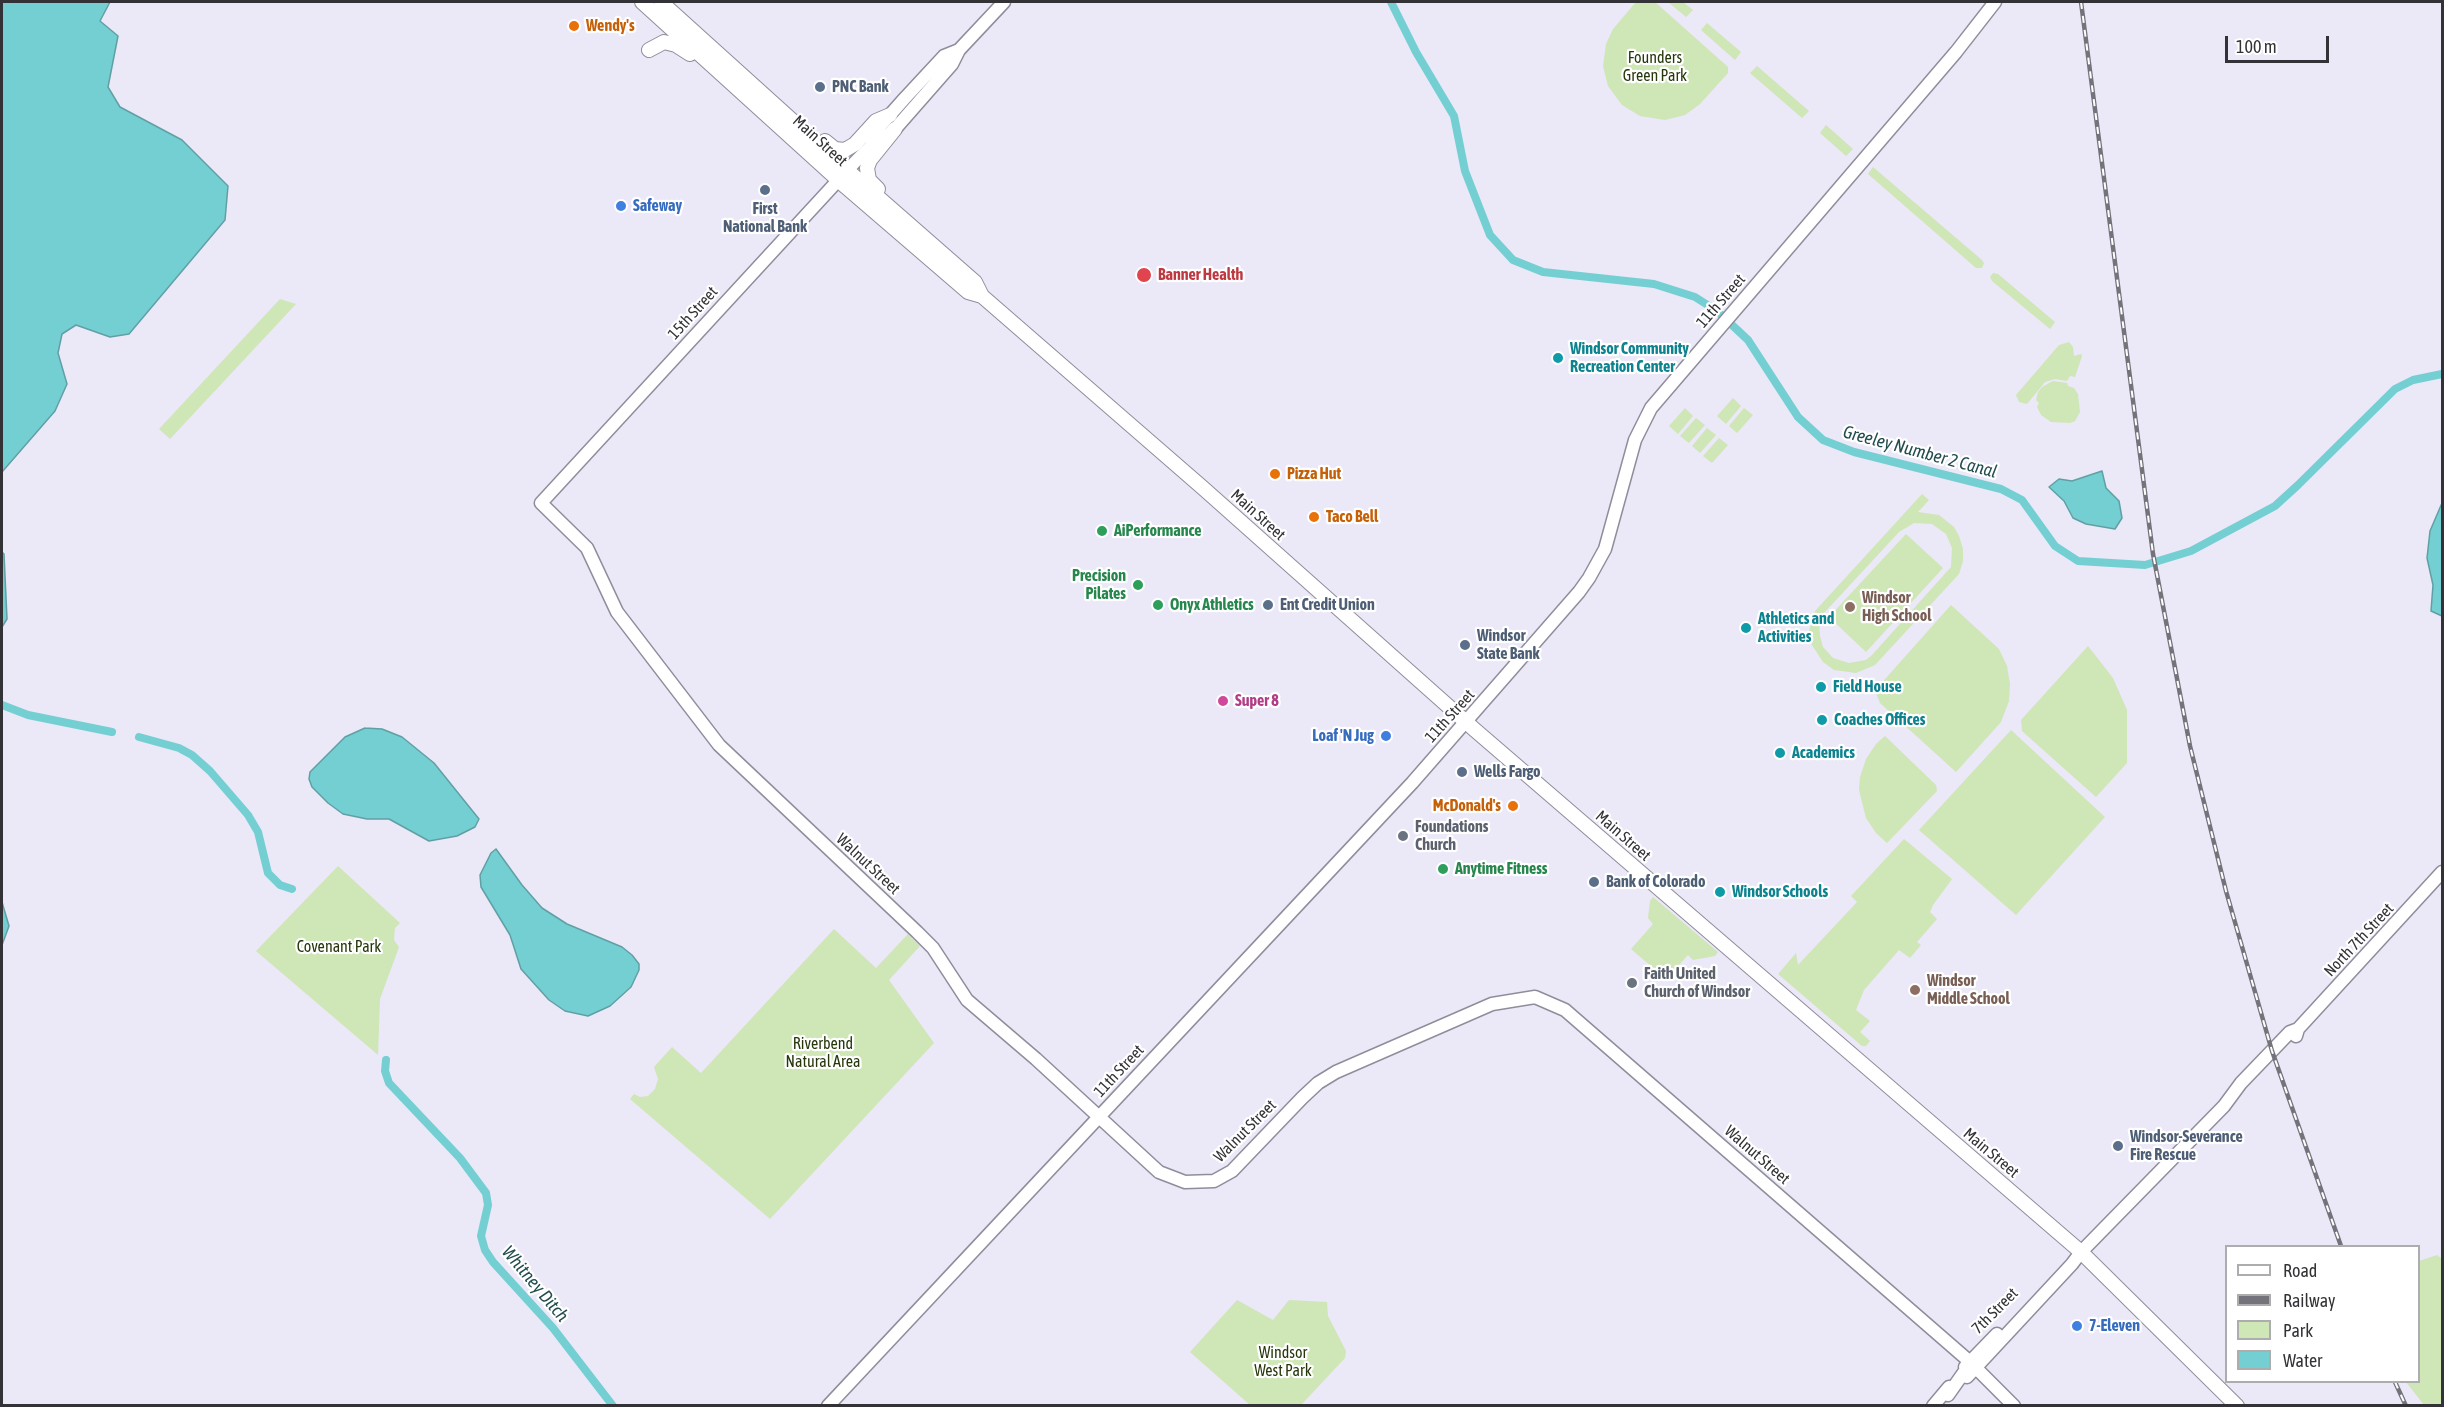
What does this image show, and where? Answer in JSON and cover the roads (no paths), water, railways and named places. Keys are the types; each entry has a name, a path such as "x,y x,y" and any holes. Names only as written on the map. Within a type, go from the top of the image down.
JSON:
{"main road":[{"path":"642,2 674,22"},
{"path":"651,2 736,78"},
{"path":"661,2 674,22"},
{"path":"649,50 664,42 676,45 688,52 715,76 736,78"},
{"name":"Main Street","path":"736,78 782,111 843,175 916,230 975,282 982,296 1203,488 1467,723 2081,1252 2237,1406"},
{"name":"Main Street","path":"736,78 968,292 982,296"},
{"path":"782,111 808,125 832,148 842,151 852,147 876,122 890,115"},
{"path":"895,129 869,163 868,177 900,208 916,230"}],"street":[{"path":"928,82 944,56 958,50 1004,2"},
{"name":"11th Street","path":"828,1406 1467,723 1589,578 1605,549 1635,440 1645,417 1993,6"},
{"name":"15th Street","path":"871,146 874,133 890,115 928,82"},
{"name":"15th Street","path":"541,503 843,175 871,146 895,129 928,82"},
{"name":"Walnut Street","path":"541,503 587,548 617,612 719,745 918,932 933,948 967,1000 1030,1053 1159,1172 1185,1182 1214,1181 1232,1171 1309,1091 1336,1071 1492,1004 1535,997 1565,1010 1972,1364 2014,1406"},
{"name":"North 7th Street","path":"2190,1143 2224,1106 2247,1089 2296,1037 2298,1029 2442,872"},
{"name":"7th Street","path":"1972,1364 2190,1143"},
{"name":"7th Street","path":"1940,1400 2067,1259 2081,1252"}],"water":[{"path":"2,2 110,2 100,21 118,36 108,87 120,107 182,140 228,186 225,220 129,334 110,337 76,325 62,334 58,353 67,384 55,411 2,472"},
{"path":"2102,471 2106,488 2119,501 2122,518 2115,529 2086,524 2073,518 2064,501 2049,487 2059,479 2072,481"},
{"path":"2442,503 2442,616 2431,611 2433,585 2427,558 2430,531"},
{"path":"2,552 4,554 7,619 2,627"},
{"path":"365,728 382,729 402,737 434,763 479,819 475,827 457,836 429,841 389,819 367,819 343,814 328,803 312,787 309,779 310,772 345,737"},
{"path":"496,849 542,908 567,924 622,947 639,964 639,970 631,987 610,1006 588,1016 565,1011 549,1000 521,969 510,935 481,887 480,875 491,853"},
{"path":"2,902 9,926 2,945"}],"waterway":[{"name":"Greeley Number 2 Canal","path":"1391,2 1416,52 1454,116 1465,171 1490,235 1513,260 1543,272 1654,284 1695,297 1717,311 1748,340 1798,417 1823,440 1854,452 2001,489 2022,500 2055,546 2078,561 2145,565 2191,551 2275,506 2395,389 2413,380 2442,374"},
{"name":"Whitney Ditch","path":"2,705 28,715 112,732"},
{"name":"Whitney Ditch","path":"139,737 179,748 192,755 210,771 248,815 258,832 268,873 280,885 292,889"},
{"name":"Whitney Ditch","path":"386,1060 385,1071 389,1083 460,1158 486,1193 488,1205 481,1236 485,1250 493,1262 553,1328 613,1406"}],"railway":[{"path":"2081,2 2153,554 2190,746 2226,891 2272,1051 2341,1245"},
{"path":"2395,1383 2406,1406"}],"place":[{"name":"Wendy's","path":"574,26"},
{"name":"PNC Bank","path":"820,87"},
{"name":"First National Bank","path":"765,190"},
{"name":"Safeway","path":"621,206"},
{"name":"Banner Health","path":"1144,275"},
{"name":"Windsor Community Recreation Center","path":"1558,358"},
{"name":"Pizza Hut","path":"1275,474"},
{"name":"Taco Bell","path":"1314,517"},
{"name":"AiPerformance","path":"1102,531"},
{"name":"Precision Pilates","path":"1138,585"},
{"name":"Onyx Athletics","path":"1158,605"},
{"name":"Ent Credit Union","path":"1268,605"},
{"name":"Windsor High School","path":"1850,607"},
{"name":"Athletics and Activities","path":"1746,628"},
{"name":"Windsor State Bank","path":"1465,645"},
{"name":"Field House","path":"1821,687"},
{"name":"Super 8","path":"1223,701"},
{"name":"Coaches Offices","path":"1822,720"},
{"name":"Loaf 'N Jug","path":"1386,736"},
{"name":"Academics","path":"1780,753"},
{"name":"Wells Fargo","path":"1462,772"},
{"name":"McDonald's","path":"1513,806"},
{"name":"Foundations Church","path":"1403,836"},
{"name":"Anytime Fitness","path":"1443,869"},
{"name":"Bank of Colorado","path":"1594,882"},
{"name":"Windsor Schools","path":"1720,892"},
{"name":"Faith United Church of Windsor","path":"1632,983"},
{"name":"Windsor Middle School","path":"1915,990"},
{"name":"Windsor-Severance Fire Rescue","path":"2118,1146"},
{"name":"7-Eleven","path":"2077,1326"}],"park label":[{"name":"Founders Green Park","path":"1655,67"},
{"name":"Covenant Park","path":"339,947"},
{"name":"Riverbend Natural Area","path":"823,1053"},
{"name":"Windsor West Park","path":"1283,1362"}]}
